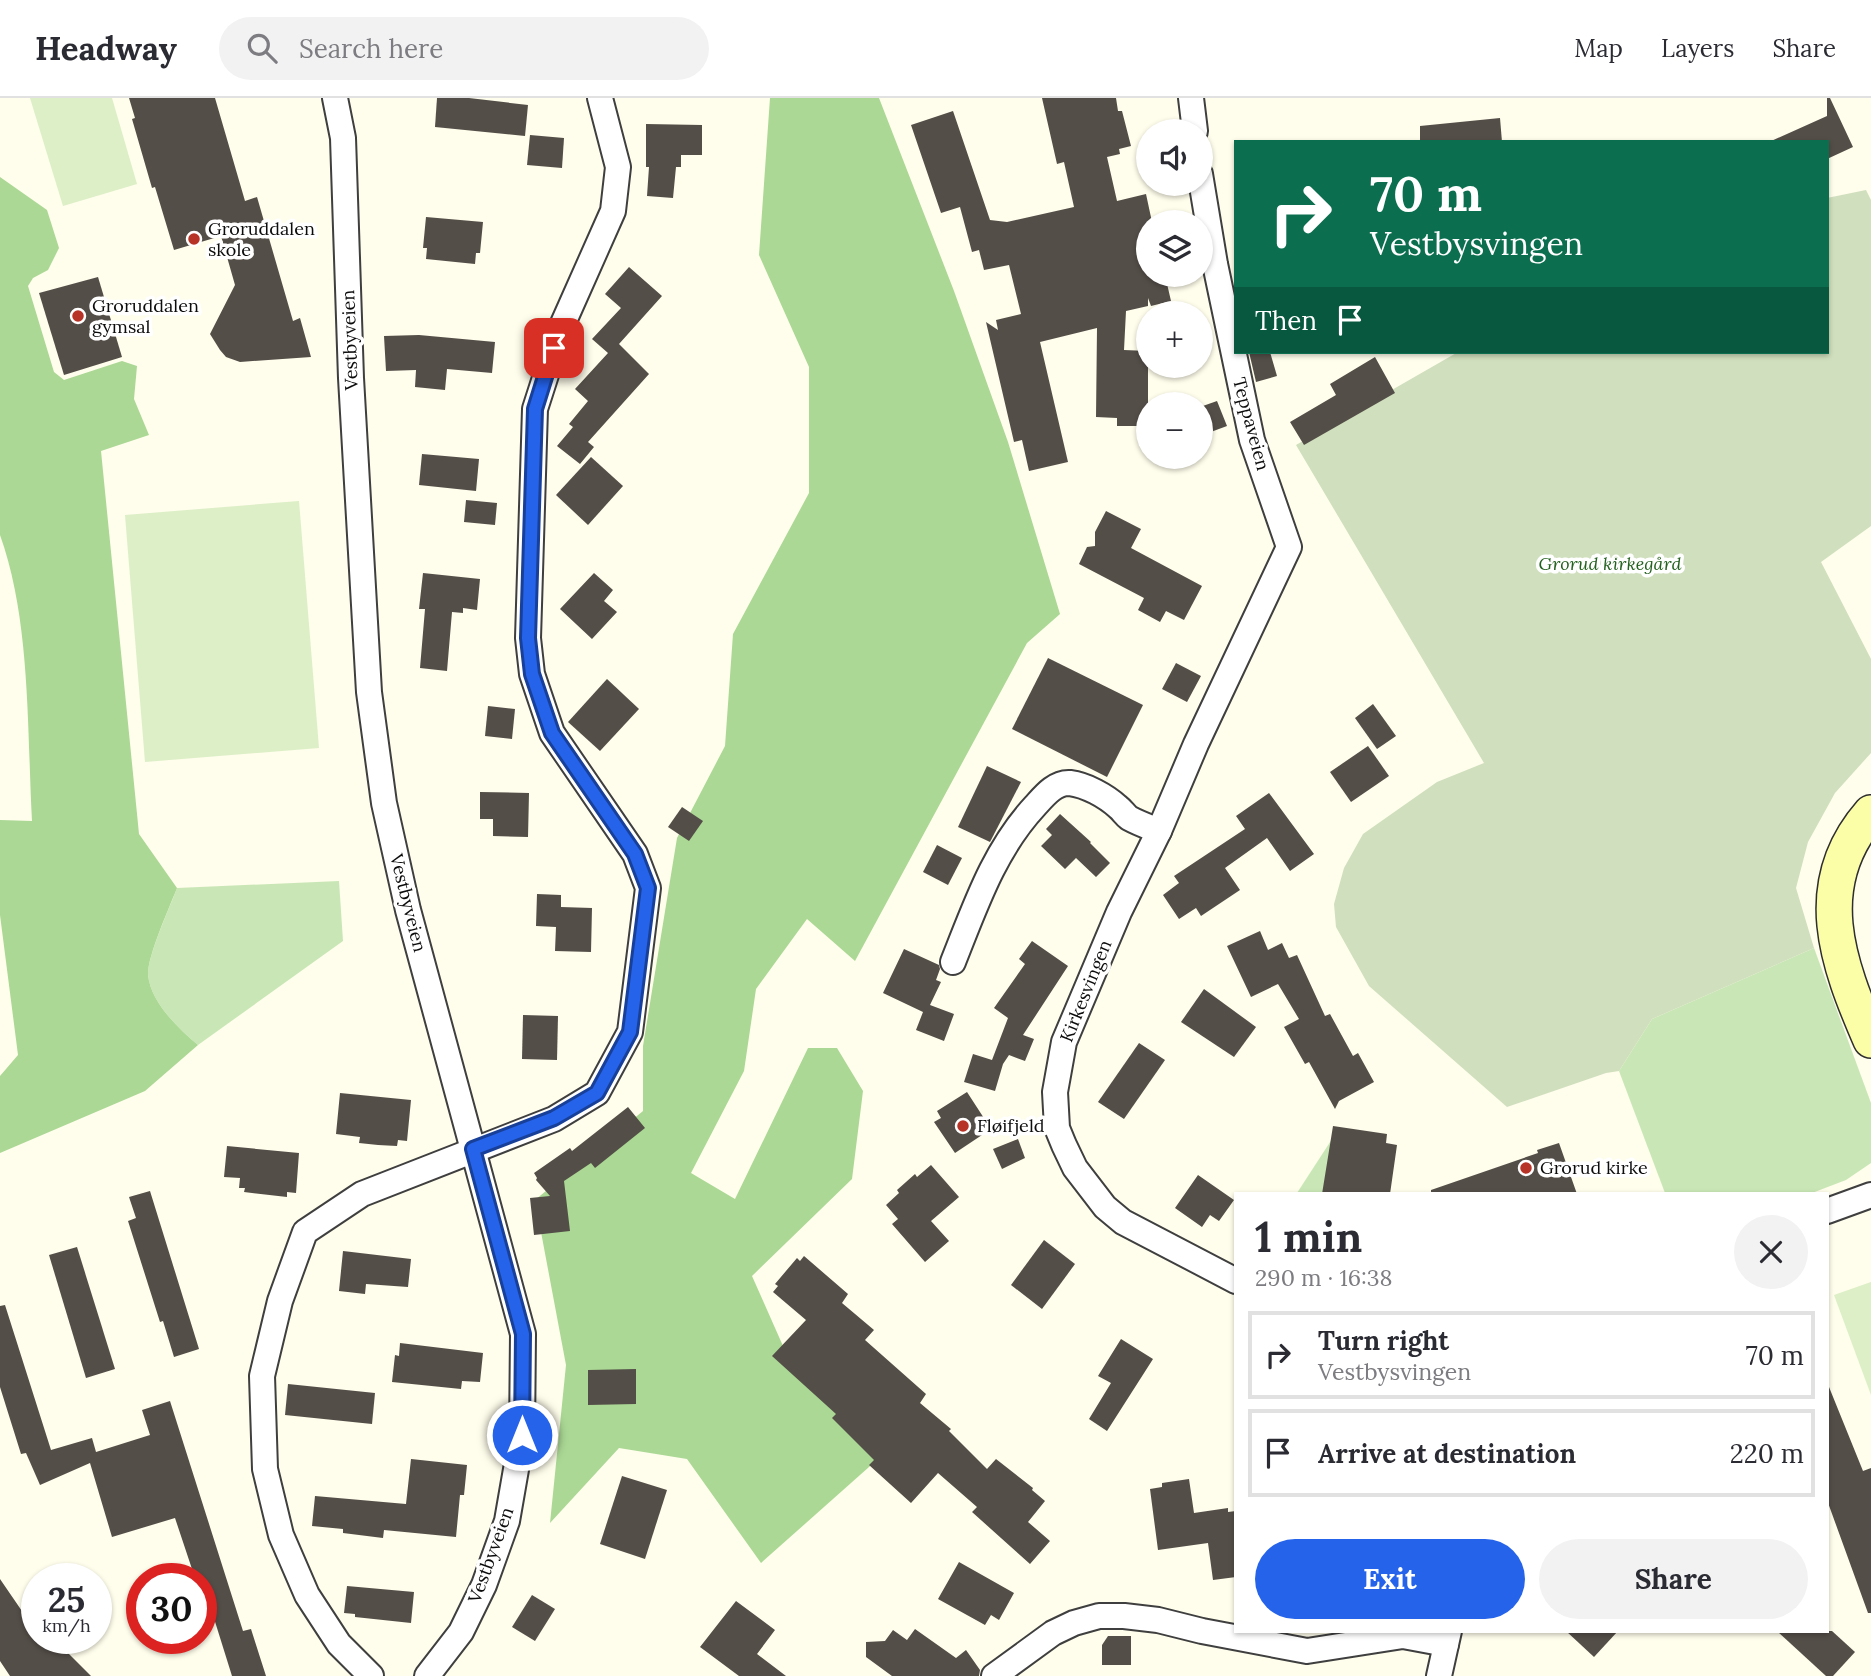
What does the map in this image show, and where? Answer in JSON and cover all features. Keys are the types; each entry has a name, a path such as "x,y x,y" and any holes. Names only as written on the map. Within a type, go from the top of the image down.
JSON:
{"street":[{"name":"Vestbyveien","path":"335,98 343,138 351,378 371,704 384,803 408,910 523,1334 522,1435 507,1521 484,1585 461,1632 427,1676"},
{"path":"371,1676 339,1644 307,1595 281,1535 265,1469 262,1376 280,1301 305,1232 362,1194 554,1118 597,1093 630,1032 648,888 635,854 552,733 532,674 528,638 535,409 561,328 612,211 618,167 600,98"},
{"path":"1191,98 1194,119"},
{"name":"Teppaveien","path":"1204,196 1252,440 1289,547"},
{"name":"Kirkesvingen","path":"1234,1280 1123,1222 1105,1207 1075,1168 1057,1128 1055,1092 1064,1042 1119,912 1289,547"},
{"path":"953,962 1001,851 1020,821 1046,794 1061,784 1071,783 1091,789 1116,805 1127,817 1159,831"},
{"path":"1871,813 1847,850 1839,877 1833,925 1845,977 1871,1040"},
{"path":"1829,1210 1871,1195"},
{"path":"994,1676 1054,1633 1074,1623 1099,1616 1158,1620 1307,1651 1403,1636 1447,1637 1439,1676"}],"green space":[{"path":"30,98 112,98 137,184 63,206"},
{"path":"770,98 879,98 954,291 1008,442 1060,614 1027,643 855,961 807,919 756,989 744,1071 691,1173 735,1199 808,1048 837,1048 863,1091 852,1179 752,1276 783,1346 878,1459 761,1563 687,1459 619,1448 550,1523 566,1365 535,1200 643,1111 643,1046 677,838 725,746 733,634 809,493 809,367 759,255"},
{"path":"0,177 47,210 59,248 48,270 33,278 28,286 54,372 64,380 122,361 137,366 134,399 149,435 101,451 139,834 177,888 155,944 148,975 160,1005 174,1023 198,1045 145,1091 0,1153 0,1076 18,1055 0,915 0,820 32,821 22,639 10,568 0,535"},
{"name":"Grorud kirkegård","path":"1866,190 1871,200 1871,526 1821,562 1871,659 1871,753 1835,793 1808,842 1796,888 1814,948 1652,1019 1619,1071 1507,1107 1369,986 1336,927 1334,904 1344,868 1363,834 1437,782 1484,763 1296,445 1455,354 1829,354 1829,198"},
{"path":"299,501 319,748 145,762 125,515"},
{"path":"339,881 343,941 198,1045 174,1023 160,1005 150,985 149,967 177,888"},
{"path":"1814,948 1871,1103 1871,1163 1846,1180 1815,1192 1665,1192 1619,1071 1652,1019"},
{"path":"1334,1136 1326,1192 1298,1192"},
{"path":"1871,1282 1871,1395 1834,1295"}],"building":[{"path":"129,98 215,98 245,201 257,197 293,321 300,318 311,357 240,362 226,357 220,350 210,334 235,285 221,236 174,250 155,187 152,188 132,119 135,118"},
{"path":"437,98 469,98 528,105 525,136 435,127"},
{"path":"1042,98 1116,98 1131,146 1119,149 1120,154 1107,157 1117,201 1146,196 1149,210 1136,210 1136,287 1168,287 1171,301 1149,301 1148,298 1148,301 1136,301 1136,309 1126,311 1124,350 1136,350 1136,378 1148,378 1148,392 1136,392 1136,426 1117,426 1117,418 1096,417 1097,328 1040,342 1068,462 1029,471 1022,440 1014,442 986,322 998,330 996,320 1021,314 1009,265 984,270 979,250 972,252 960,207 941,213 911,125 953,111 990,220 1007,222 1074,207 1064,162 1057,164"},
{"path":"1827,98 1830,98 1853,147 1829,158 1829,140 1773,140 1827,116"},
{"path":"1500,118 1502,140 1420,140 1420,126"},
{"path":"646,124 702,125 702,155 681,155 681,167 676,167 673,198 647,196 649,167 646,167"},
{"path":"530,135 564,138 562,168 527,165"},
{"path":"426,217 483,222 480,253 476,253 475,264 426,259 427,248 423,248"},
{"path":"629,267 662,296 619,344 649,374 588,442 594,447 580,464 557,446 573,427 569,424 588,401 575,389 608,353 592,339 621,308 605,294"},
{"name":"Groruddalen gymsal","path":"98,277 122,357 64,375 39,293"},
{"path":"419,335 495,342 492,373 447,369 445,390 415,387 416,370 386,371 384,336"},
{"path":"1249,354 1271,354 1277,376 1256,382"},
{"path":"1375,357 1395,393 1304,445 1290,422 1336,395 1330,384"},
{"path":"1217,401 1227,426 1213,431 1213,402"},
{"path":"422,454 479,459 476,491 419,485"},
{"path":"591,457 623,486 588,525 556,495"},
{"path":"466,500 497,503 495,525 464,522"},
{"path":"1106,511 1141,529 1131,548 1202,586 1184,620 1166,611 1160,622 1138,610 1144,598 1079,564 1087,547 1095,546 1095,532"},
{"path":"423,573 480,579 477,610 463,608 463,613 452,612 447,671 420,668 425,609 419,609"},
{"path":"594,573 613,590 604,601 617,612 592,639 560,609"},
{"path":"1048,658 1143,705 1107,777 1012,729"},
{"path":"1176,663 1201,676 1187,702 1162,689"},
{"path":"607,679 639,709 600,751 568,722"},
{"path":"1373,704 1396,736 1377,749 1355,718"},
{"path":"488,706 515,709 512,739 485,736"},
{"path":"1368,746 1389,776 1351,802 1330,772"},
{"path":"987,766 1021,782 990,842 958,827"},
{"path":"480,792 529,793 528,837 493,836 493,819 480,819"},
{"path":"1269,793 1314,854 1290,871 1267,838 1225,868 1240,890 1201,916 1196,908 1179,919 1163,895 1179,883 1174,876 1245,829 1236,816"},
{"path":"682,807 703,821 689,841 668,827"},
{"path":"1060,814 1110,863 1096,877 1076,858 1065,869 1041,846 1052,835 1046,829"},
{"path":"937,845 962,858 948,885 923,872"},
{"path":"537,894 561,895 561,907 592,908 591,952 555,951 556,927 536,926"},
{"path":"1260,931 1268,950 1282,943 1289,958 1297,955 1325,1016 1330,1014 1353,1056 1358,1053 1374,1082 1339,1101 1335,1109 1309,1062 1305,1064 1284,1027 1299,1019 1278,984 1251,997 1227,946"},
{"path":"1032,941 1068,966 1023,1035 1034,1039 1025,1061 1009,1055 1003,1064 995,1091 964,1082 973,1054 992,1060 1008,1018 994,1008 1025,964 1019,959"},
{"path":"904,949 939,965 936,980 941,982 930,1005 954,1014 944,1041 916,1030 923,1012 883,993"},
{"path":"1204,989 1256,1027 1234,1057 1181,1022"},
{"path":"523,1015 558,1016 557,1060 522,1059"},
{"path":"1139,1043 1165,1060 1124,1119 1098,1102"},
{"name":"Fløifjeld","path":"967,1092 991,1129 955,1153 934,1122 941,1118 937,1111"},
{"path":"340,1093 411,1100 407,1141 398,1140 397,1146 378,1145 359,1143 360,1137 336,1134"},
{"path":"628,1107 645,1128 595,1168 591,1163 564,1181 570,1231 534,1235 530,1198 550,1196 536,1180 534,1173 570,1148 572,1151"},
{"path":"1333,1126 1387,1134 1386,1143 1397,1145 1390,1192 1322,1192"},
{"path":"1018,1139 1025,1158 1002,1169 993,1149"},
{"name":"Grorud kirke","path":"1559,1143 1576,1192 1431,1192 1538,1153 1537,1150"},
{"path":"227,1146 299,1153 296,1193 287,1192 287,1197 244,1192 245,1188 239,1188 240,1178 224,1177"},
{"path":"931,1165 959,1197 931,1221 949,1241 925,1262 892,1224 898,1219 886,1205 899,1193 897,1190 915,1174 917,1177"},
{"path":"1198,1175 1234,1200 1219,1221 1210,1215 1202,1227 1175,1208"},
{"path":"150,1191 199,1349 174,1357 128,1221 136,1218 129,1197"},
{"path":"1044,1240 1075,1264 1042,1309 1011,1285"},
{"path":"77,1247 115,1369 86,1378 49,1255"},
{"path":"343,1251 411,1259 408,1287 366,1284 365,1294 339,1291"},
{"path":"804,1256 848,1294 842,1303 874,1330 865,1340 926,1394 920,1403 951,1429 949,1431 987,1469 996,1459 1045,1501 1028,1522 1050,1541 1030,1564 972,1512 977,1507 938,1473 911,1503 869,1465 874,1460 832,1418 836,1414 772,1356 806,1320 773,1292 778,1286 775,1284 797,1258 800,1261"},
{"path":"5,1305 51,1450 92,1438 96,1452 150,1435 142,1410 170,1401 243,1631 251,1629 266,1676 232,1676 217,1628 217,1563 190,1563 175,1518 112,1537 90,1463 40,1485 26,1453 21,1454 0,1387 0,1306"},
{"path":"1121,1339 1153,1359 1107,1431 1089,1419 1111,1383 1098,1376"},
{"path":"400,1343 483,1353 480,1382 462,1381 461,1389 392,1382 395,1355 399,1356"},
{"path":"636,1369 636,1404 588,1405 588,1370"},
{"path":"288,1384 375,1393 372,1424 285,1415"},
{"path":"1829,1387 1863,1471 1871,1468 1871,1613 1868,1613 1829,1506"},
{"path":"411,1459 467,1465 464,1495 460,1495 456,1537 384,1530 383,1538 343,1533 343,1529 312,1526 315,1496 406,1504"},
{"path":"622,1476 667,1490 645,1559 600,1544"},
{"path":"1189,1479 1194,1513 1228,1508 1228,1512 1234,1511 1234,1577 1213,1580 1208,1543 1158,1550 1150,1489 1162,1487 1162,1483"},
{"path":"959,1562 1014,1593 999,1620 991,1615 985,1625 938,1599"},
{"path":"0,1579 21,1610 21,1654 69,1654 91,1676 10,1676 0,1661"},
{"path":"347,1586 414,1592 411,1623 355,1617 355,1614 344,1613"},
{"path":"532,1595 555,1609 535,1641 512,1627"},
{"path":"736,1601 775,1630 757,1654 786,1676 739,1676 700,1647"},
{"path":"915,1629 956,1658 966,1650 980,1670 979,1676 892,1676 866,1657 866,1642 885,1641 893,1630 907,1640"},
{"path":"1832,1631 1855,1652 1833,1676 1826,1676 1779,1633"},
{"path":"1568,1633 1616,1633 1594,1657"},
{"path":"1108,1636 1131,1636 1131,1665 1102,1665 1102,1645"}],"place":[{"name":"Groruddalen skole","path":"194,239"},
{"name":"Groruddalen gymsal","path":"78,316"},
{"name":"Fløifjeld","path":"963,1126"},
{"name":"Grorud kirke","path":"1526,1168"}],"route":[{"path":"522,1435 523,1334 473,1149 554,1118 597,1093 630,1032 648,888 635,854 552,733 532,674 528,638 535,409 554,348"}]}
